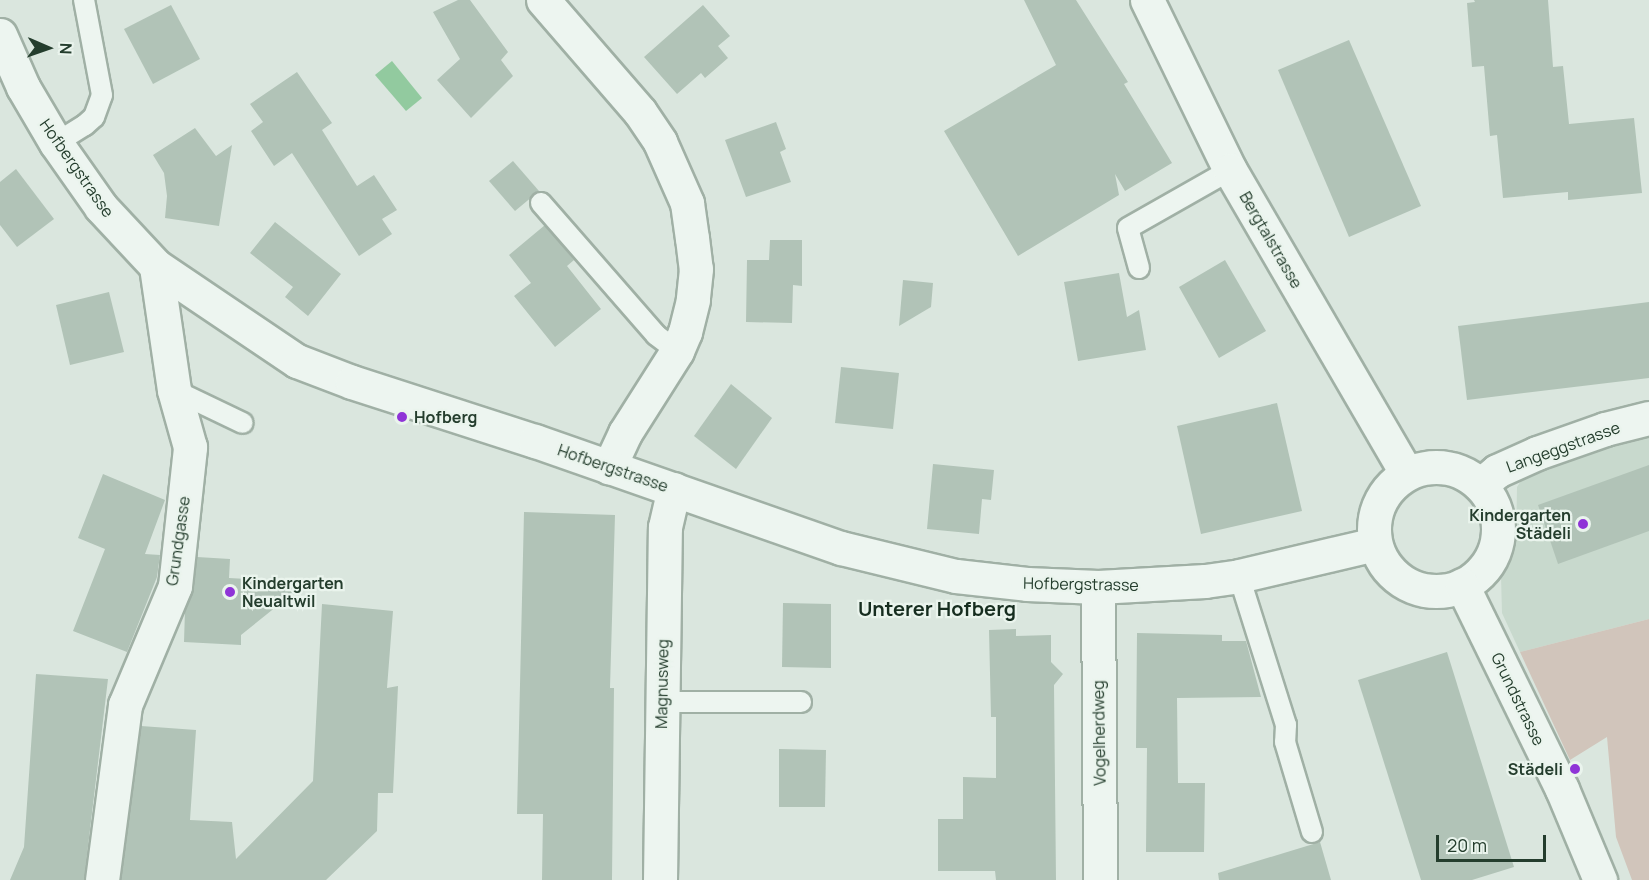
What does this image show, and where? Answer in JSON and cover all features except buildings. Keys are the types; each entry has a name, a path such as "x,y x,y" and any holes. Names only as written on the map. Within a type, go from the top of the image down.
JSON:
{"street":[{"path":"543,0 640,112 660,142 687,203 696,268 693,300 677,351 625,433 609,467"},
{"name":"Bergtalstrasse","path":"1147,0 1230,170 1406,473"},
{"name":"Hofbergstrasse","path":"0,35 23,87 56,143 101,207 156,267 297,361 841,548 902,565 980,579 1098,587 1204,581 1239,576 1375,544"},
{"name":"Grundgasse","path":"102,880 124,705 175,586 190,447 174,390 156,267"},
{"name":"Langeggstrasse","path":"1480,485 1497,471 1537,453 1605,429 1649,418"},
{"path":"1443,466 1462,472 1480,485 1492,501 1498,520 1497,540 1490,558 1479,574 1462,585 1436,591 1409,585 1394,575 1382,561 1375,544 1373,524 1378,504 1390,486 1406,473 1424,467 1443,466"},
{"name":"Magnusweg","path":"660,880 665,527 674,489"},
{"name":"Grundstrasse","path":"1462,585 1563,789 1600,880"},
{"name":"Vogelherdweg","path":"1098,587 1100,880"}],"lane":[{"path":"56,143 85,125 93,117 102,95 84,0"},
{"path":"1139,267 1128,228 1230,170"},
{"path":"541,203 656,334 677,351"},
{"path":"174,390 243,423"},
{"path":"1239,576 1286,725 1285,742 1312,832"},
{"path":"662,702 801,702"}],"shaded area":[{"path":"392,61 422,98 406,111 375,75"},
{"name":"Kindergarten Städeli","path":"1649,428 1649,619 1520,652 1502,613 1501,576 1516,543 1517,487 1526,473"},
{"path":"1649,619 1649,880 1632,880 1616,837 1607,737 1570,760 1520,652"}],"place":[{"name":"Hofberg","path":"402,417"},
{"name":"Kindergarten Städeli","path":"1583,524"},
{"name":"Kindergarten Neualtwil","path":"230,592"},
{"name":"Städeli","path":"1575,769"}],"district":[{"name":"Unterer Hofberg","path":"937,608"}]}
